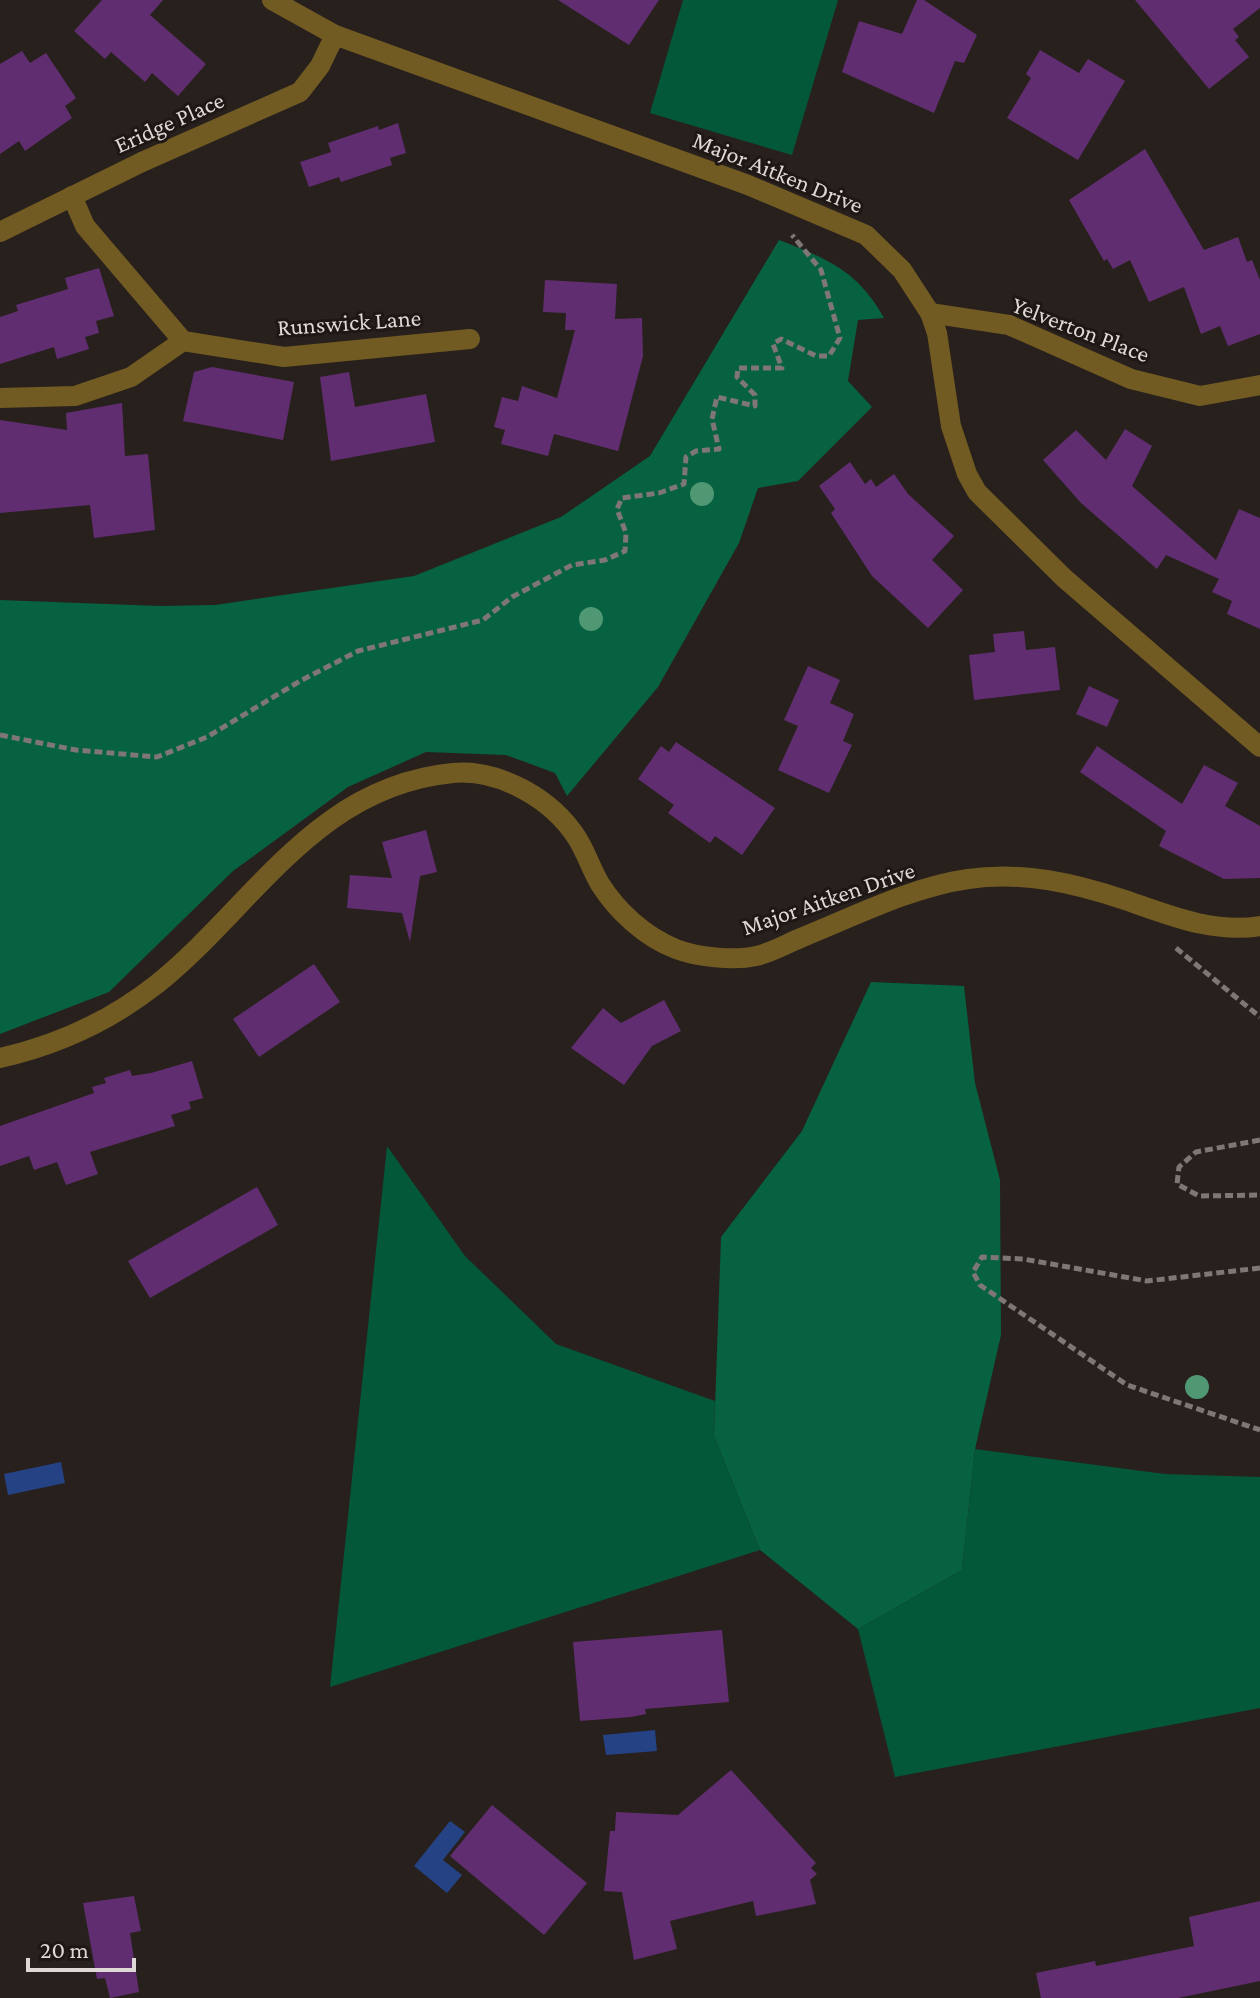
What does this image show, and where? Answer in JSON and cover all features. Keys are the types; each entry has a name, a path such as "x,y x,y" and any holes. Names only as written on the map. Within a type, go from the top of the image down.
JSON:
{"street":[{"name":"Major Aitken Drive","path":"272,0 335,35 760,189 845,224 887,252 930,313 939,343 951,426 962,464 977,492 1064,578 1260,747"},
{"name":"Eridge Place","path":"0,232 300,92 320,66 335,35"},
{"path":"0,398 75,396 131,377 183,341 85,226 72,196"},
{"name":"Yelverton Place","path":"930,313 1009,325 1131,379 1200,396 1260,385"},
{"name":"Runswick Lane","path":"183,341 284,357 470,339"},
{"name":"Major Aitken Drive","path":"0,1058 44,1048 81,1032 119,1011 159,983 322,823 387,790 425,777 459,772 517,785 539,801 576,836 599,882 620,912 678,950 755,957 879,906 963,879 990,876 1055,880 1206,925 1260,926"}],"path":[{"path":"0,735 76,750 157,757 207,737 300,681 358,651 483,620 512,597 572,565 605,560 625,551 626,533 617,509 622,498 659,493 684,484 686,457 696,451 719,449 712,419 717,397 755,406 755,395 737,377 738,368 782,368 773,344 781,339 816,356 829,356 840,338 821,270 792,235"},
{"path":"1171,943 1260,1017"},
{"path":"1260,1140 1196,1152 1179,1167 1177,1184 1199,1196 1260,1195"},
{"path":"1260,1268 1147,1281 1023,1259 982,1257 973,1272 980,1285 1127,1385 1260,1430"}],"green space":[{"path":"683,0 838,0 792,155 650,113"},
{"path":"779,240 840,268 864,289 884,318 858,320 848,381 872,407 798,481 758,488 739,543 658,687 567,796 555,773 506,755 426,752 348,787 233,871 109,992 0,1034 0,600 215,605 414,576 561,517 650,456"},
{"path":"871,982 964,986 975,1083 1000,1180 1001,1335 975,1449 962,1570 858,1629 760,1550 714,1436 721,1237 802,1131"},
{"path":"387,1146 465,1256 556,1344 715,1401 714,1436 760,1550 330,1687"},
{"path":"975,1449 1165,1474 1260,1477 1260,1708 895,1777 858,1629 962,1570"}],"water":[{"path":"61,1462 65,1483 8,1495 4,1474"},
{"path":"655,1730 657,1751 606,1755 603,1735"},
{"path":"450,1821 465,1832 443,1860 462,1875 447,1893 414,1866"}],"building":[{"path":"102,0 163,0 150,15 206,64 178,96 152,73 145,82 111,52 105,59 74,31"},
{"path":"558,0 659,0 629,45"},
{"path":"917,0 924,0 977,35 964,63 955,61 934,113 842,72 859,21 902,34"},
{"path":"1135,0 1260,0 1260,8 1233,29 1239,37 1235,40 1249,57 1209,89"},
{"path":"1040,50 1079,73 1088,59 1125,81 1078,160 1007,118 1031,78 1026,74"},
{"path":"22,51 30,63 46,53 76,98 65,106 72,118 25,151 19,141 0,154 0,64"},
{"path":"398,123 406,153 390,158 392,165 341,182 339,177 309,187 300,162 331,152 328,143 378,126 379,130"},
{"path":"1145,149 1204,250 1238,237 1247,262 1252,260 1260,280 1260,334 1228,346 1220,326 1201,334 1184,287 1149,302 1130,260 1113,269 1107,259 1104,261 1069,200"},
{"path":"99,268 114,316 96,321 99,333 85,337 89,349 57,359 54,347 0,364 0,317 18,311 16,305 68,289 65,278"},
{"path":"545,280 617,284 615,319 642,318 643,356 618,451 554,434 548,456 501,444 505,430 494,427 502,397 518,401 522,386 557,398 575,330 565,330 566,313 543,312"},
{"path":"212,367 294,382 283,440 183,421 194,372"},
{"path":"349,372 355,407 426,394 435,442 331,461 320,377"},
{"path":"122,403 125,456 148,454 155,530 94,538 90,505 0,513 0,420 67,430 66,413"},
{"path":"1125,429 1152,446 1132,486 1216,560 1239,509 1260,518 1260,629 1227,614 1232,601 1212,592 1219,579 1166,555 1157,569 1081,503 1043,460 1076,430 1106,460"},
{"path":"850,462 865,484 871,479 876,487 894,474 908,494 954,536 932,560 963,590 928,628 872,576 831,513 835,509 819,486"},
{"path":"1024,631 1026,650 1055,647 1060,690 974,700 969,655 995,652 993,634"},
{"path":"808,666 840,680 830,703 854,714 843,741 852,745 829,793 778,770 798,726 784,720"},
{"path":"1089,686 1119,700 1107,727 1076,714"},
{"path":"676,742 775,808 742,855 715,836 710,843 668,813 674,805 638,779 661,746 669,752"},
{"path":"1097,746 1182,804 1204,765 1238,783 1225,806 1260,826 1260,878 1224,879 1159,846 1166,831 1080,772"},
{"path":"426,830 437,872 420,876 410,942 402,913 347,908 350,875 392,878 382,842"},
{"path":"314,964 340,1002 259,1057 233,1019"},
{"path":"664,1000 681,1031 652,1046 624,1085 571,1048 603,1008 621,1023"},
{"path":"192,1061 203,1098 189,1102 191,1109 171,1115 175,1126 90,1152 98,1174 66,1185 57,1162 34,1170 29,1156 0,1166 0,1126 94,1093 92,1087 106,1083 104,1078 130,1070 132,1076 151,1073"},
{"path":"257,1187 278,1225 150,1298 128,1261"},
{"path":"722,1630 729,1702 645,1709 646,1714 631,1717 580,1721 573,1642"},
{"path":"731,1770 816,1863 811,1868 817,1874 810,1880 816,1904 756,1916 753,1901 670,1921 677,1949 634,1960 622,1892 604,1891 610,1831 615,1831 616,1812 678,1815"},
{"path":"492,1805 587,1883 544,1935 450,1856"},
{"path":"134,1896 141,1931 130,1933 139,1992 110,1998 105,1978 97,1979 83,1903"},
{"path":"1260,1901 1260,1981 1178,1998 1041,1998 1036,1973 1095,1961 1096,1966 1194,1946 1189,1917"}]}
